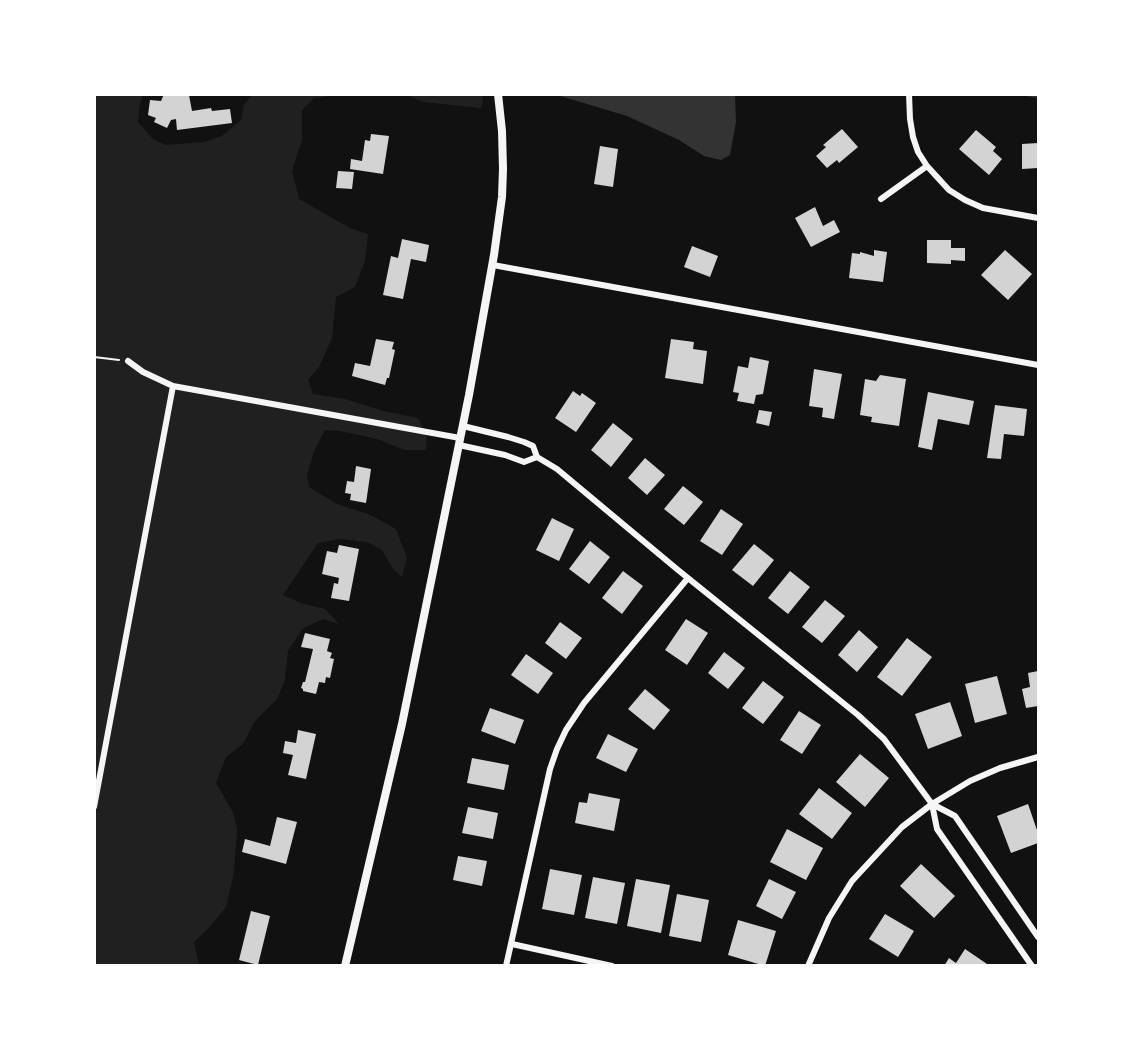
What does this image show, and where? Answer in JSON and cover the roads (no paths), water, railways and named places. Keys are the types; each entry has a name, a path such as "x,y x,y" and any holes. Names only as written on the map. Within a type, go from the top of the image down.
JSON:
{"street":[{"path":"345,966 402,724 460,442 493,265 502,197 503,169 498,94"},
{"path":"909,94 910,119 918,152 927,166 949,190 983,208 1038,218"},
{"path":"881,199 927,166"},
{"path":"493,265 1038,365"},
{"path":"128,361 143,372 173,386 460,442 524,462 537,457"},
{"path":"94,807 173,386"},
{"path":"463,426 532,446 537,457 557,469 858,715 884,739 932,804 937,829 1032,966"},
{"path":"506,966 550,769 557,749 566,730 584,703 688,578"},
{"path":"808,966 829,918 852,881 902,827 932,804 970,781 1000,768 1038,757"},
{"path":"932,804 955,816 1038,937"},
{"path":"512,944 612,966"}],"waterway":[{"path":"1027,94 1038,96"}]}
